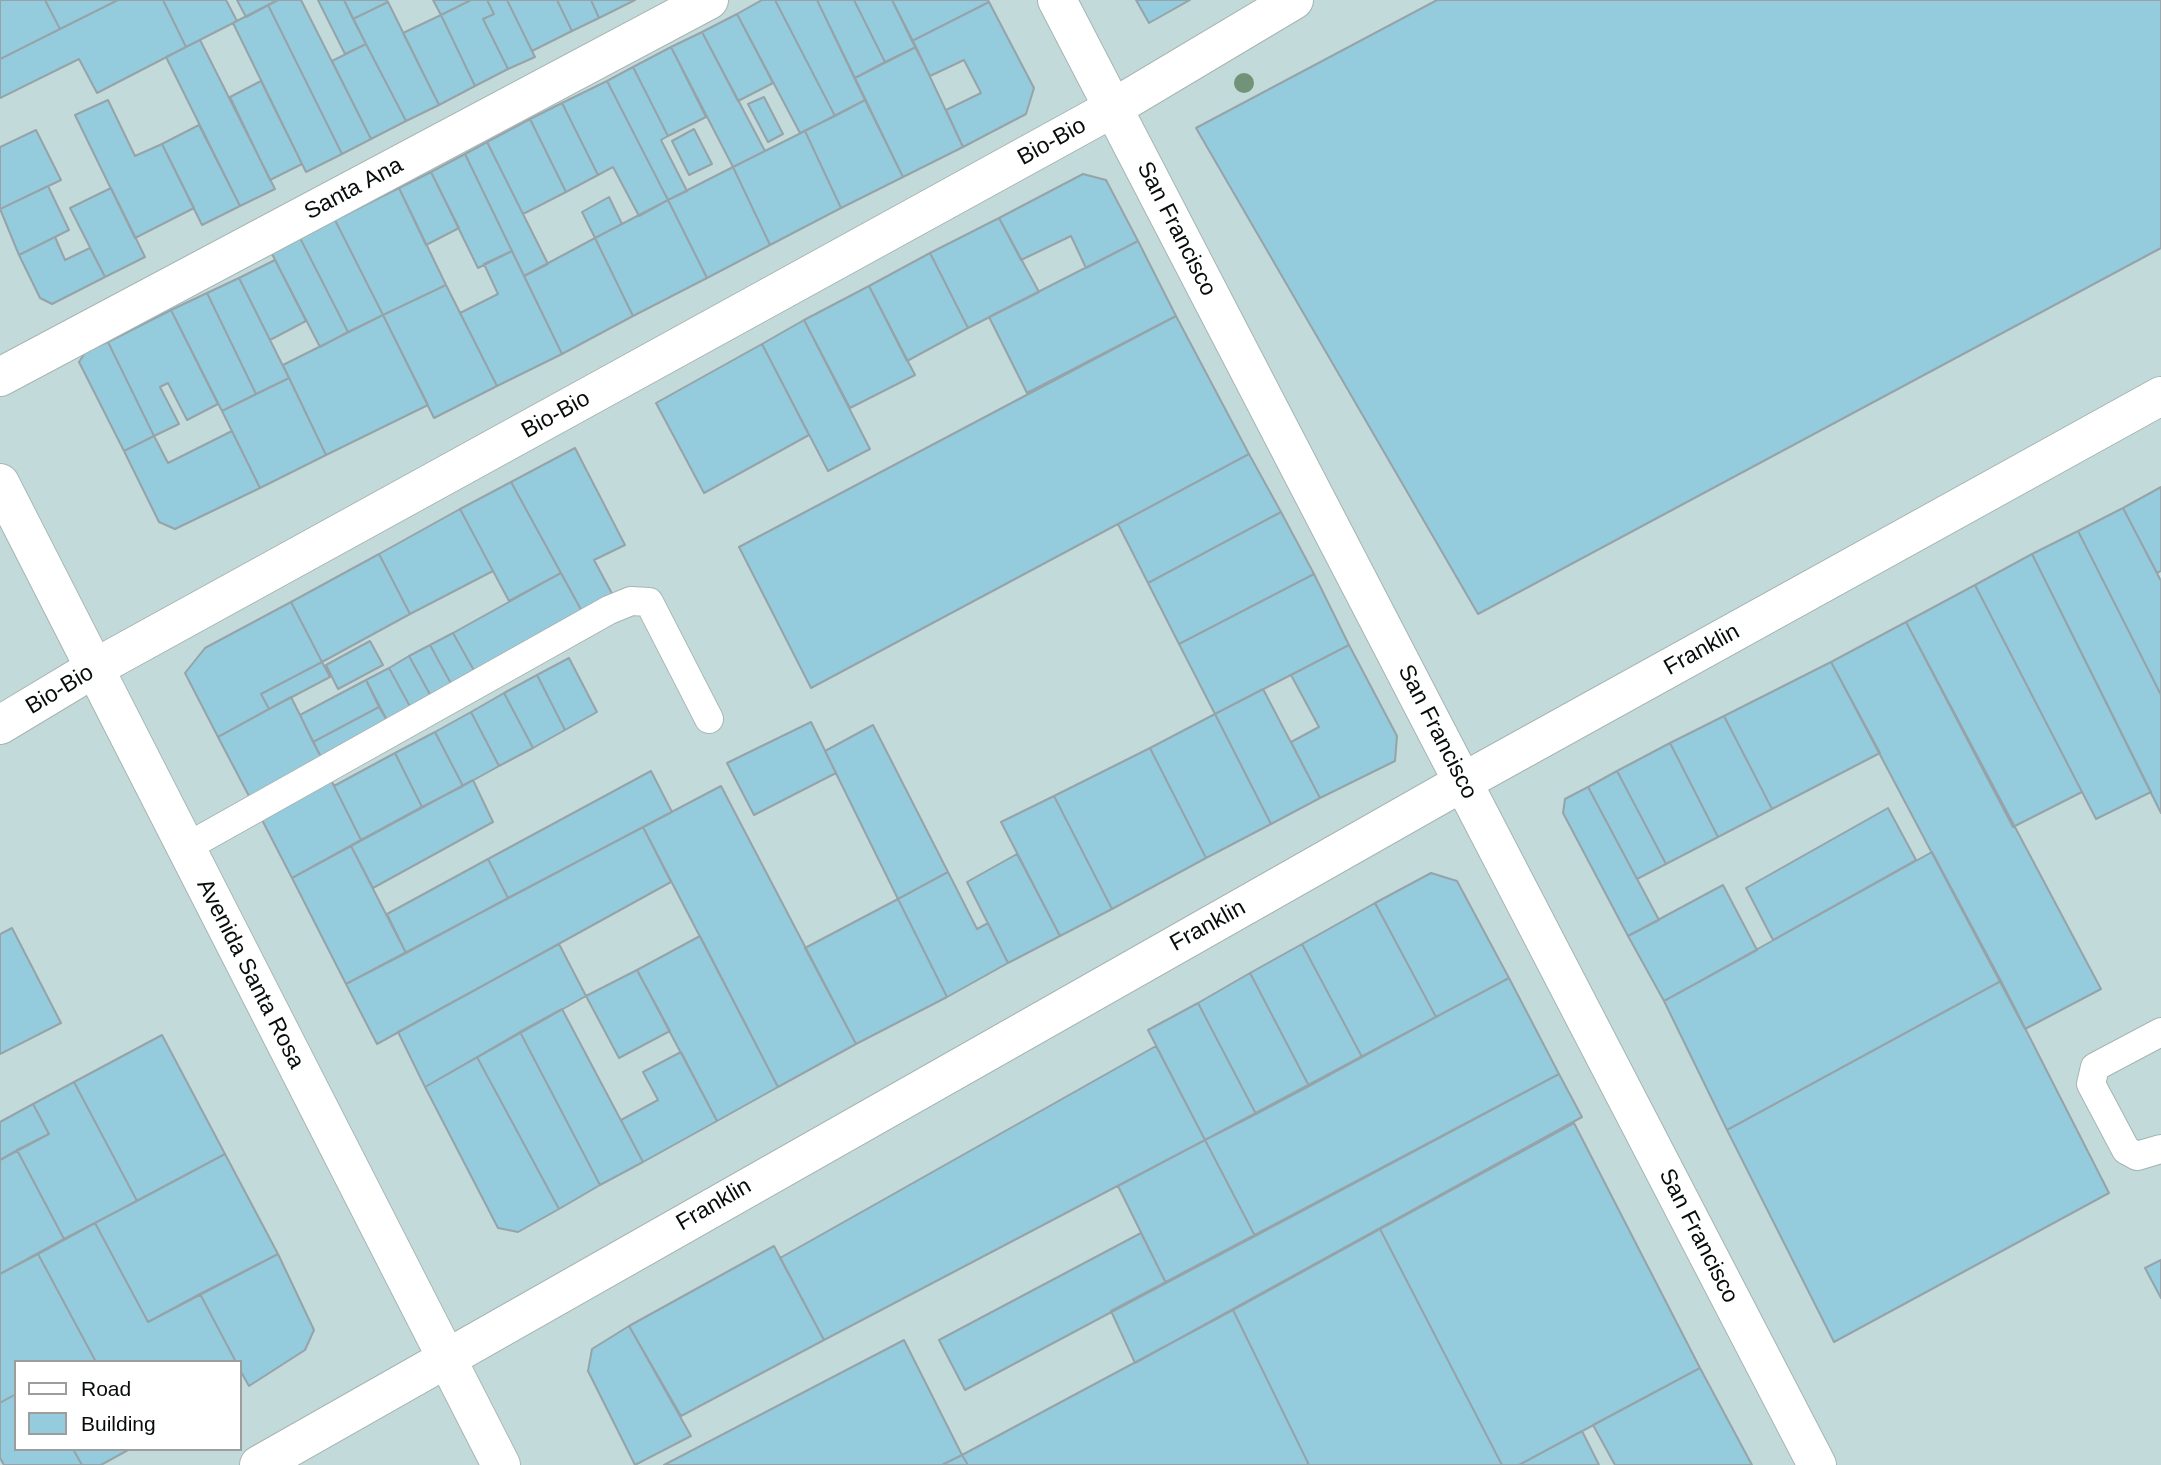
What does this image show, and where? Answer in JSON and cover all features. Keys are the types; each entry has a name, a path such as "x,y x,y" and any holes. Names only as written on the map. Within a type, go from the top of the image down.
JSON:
{"main road":[{"name":"Santa Ana","path":"0,377 709,0"},
{"name":"San Francisco","path":"1057,0 1817,1465"},
{"name":"Bio-Bio","path":"0,725 93,669 1113,108 1294,0"},
{"name":"Franklin","path":"259,1465 1463,782 2161,396"},
{"name":"Avenida Santa Rosa","path":"0,483 501,1465"}],"lane":[{"path":"185,848 631,601 649,602 709,719"},
{"path":"2161,1032 2095,1067 2091,1084 2126,1150 2137,1156 2161,1149"}],"shaded area":[{"path":"0,0 2161,0 2161,1465 0,1465"}],"building":[{"path":"0,0 45,0 60,29 0,59"},
{"path":"45,0 118,0 60,29"},
{"path":"118,0 163,0 186,47 97,93 79,59 0,98 0,59"},
{"path":"163,0 226,0 237,21 186,47"},
{"path":"237,0 278,0 246,17"},
{"path":"278,0 301,0 371,139 342,154 268,5"},
{"path":"318,0 344,0 366,44 345,54"},
{"path":"344,0 387,0 388,2 353,19"},
{"path":"433,0 471,0 441,15"},
{"path":"471,0 487,0 494,14 483,19 508,69 475,86 441,15"},
{"path":"487,0 507,0 535,57 508,69 483,19 494,14"},
{"path":"507,0 557,0 572,31 532,51"},
{"path":"557,0 591,0 599,18 572,31"},
{"path":"591,0 635,0 599,18"},
{"path":"762,0 775,0 835,116 800,133 737,14"},
{"path":"775,0 817,0 865,100 835,116"},
{"path":"817,0 854,0 885,62 855,78"},
{"path":"854,0 892,0 916,47 885,62"},
{"path":"892,0 988,0 989,2 912,41"},
{"path":"1136,0 1190,0 1149,23"},
{"path":"1437,0 2161,0 2161,248 1478,614 1196,128"},
{"path":"388,2 439,105 406,121 353,19"},
{"path":"989,2 1034,88 1026,114 963,147 946,110 981,93 964,60 930,76 912,41"},
{"path":"268,5 342,154 306,172 233,23"},
{"path":"737,14 773,83 738,101 702,32"},
{"path":"441,15 475,86 439,105 403,33"},
{"path":"702,32 765,151 733,167 671,47"},
{"path":"200,40 275,189 240,206 166,57"},
{"path":"366,44 406,121 371,139 332,61"},
{"path":"671,47 706,117 668,136 633,67"},
{"path":"916,47 963,147 903,177 855,78"},
{"path":"633,67 668,136 661,140 687,191 668,200 607,81"},
{"path":"261,81 302,164 270,180 230,97"},
{"path":"607,81 668,200 639,216 613,167 598,175 562,103"},
{"path":"764,97 783,134 768,142 748,104"},
{"path":"108,100 135,156 162,144 194,208 135,238 75,115"},
{"path":"865,100 903,177 841,208 805,131"},
{"path":"562,103 598,175 566,192 530,119"},
{"path":"530,119 566,192 523,214 487,142"},
{"path":"199,125 240,206 202,225 162,144"},
{"path":"694,129 712,164 689,175 672,141"},
{"path":"36,130 61,180 0,209 0,147"},
{"path":"805,131 841,208 770,245 733,167"},
{"path":"487,142 548,264 524,276 465,154"},
{"path":"465,154 512,251 478,268 431,172"},
{"path":"733,167 770,245 707,278 668,200"},
{"path":"431,172 459,228 426,245 399,188"},
{"path":"1083,174 1106,180 1138,241 1086,268 1071,236 1021,260 999,218"},
{"path":"48,186 69,230 19,255 0,209"},
{"path":"111,188 145,257 105,277 70,208"},
{"path":"399,188 446,285 383,315 335,220"},
{"path":"609,197 622,224 595,238 582,212"},
{"path":"668,200 707,278 633,316 595,238"},
{"path":"999,218 1039,292 968,328 930,253"},
{"path":"335,220 383,315 348,332 300,238"},
{"path":"55,237 65,260 90,248 105,277 52,304 40,298 19,255"},
{"path":"300,238 348,332 320,347 271,252"},
{"path":"595,238 633,316 562,354 524,276"},
{"path":"1138,241 1176,316 1027,393 989,317"},
{"path":"512,251 562,354 497,386 460,313 498,294 484,264"},
{"path":"930,253 968,328 907,361 869,286"},
{"path":"275,260 306,321 270,340 239,278"},
{"path":"239,278 289,378 256,394 207,293"},
{"path":"446,285 497,386 434,418 383,315"},
{"path":"869,286 915,375 850,408 804,320"},
{"path":"207,293 256,394 222,411 171,310"},
{"path":"171,310 218,404 187,420 168,383 160,387 179,424 154,436 108,342"},
{"path":"383,315 428,405 326,455 283,365"},
{"path":"1176,316 1249,454 811,688 739,547"},
{"path":"804,320 870,449 828,471 762,344"},
{"path":"108,342 154,436 124,451 79,362 86,351"},
{"path":"762,344 809,435 704,493 656,403"},
{"path":"289,378 326,455 260,488 222,411"},
{"path":"232,431 260,488 175,529 159,522 124,451 154,436 168,463"},
{"path":"575,448 625,545 594,560 616,601 585,617 511,482"},
{"path":"1249,454 1281,512 1148,583 1118,524"},
{"path":"511,482 561,573 509,601 460,509"},
{"path":"2161,487 2161,571 2157,573 2123,508"},
{"path":"2123,508 2161,581 2161,695 2078,531"},
{"path":"460,509 493,571 410,614 379,554"},
{"path":"1281,512 1314,574 1179,644 1148,583"},
{"path":"2078,531 2161,695 2161,813 2032,554"},
{"path":"379,554 410,614 322,662 291,602"},
{"path":"2032,554 2151,792 2096,819 1975,585"},
{"path":"561,573 585,617 477,676 453,633"},
{"path":"1314,574 1349,645 1215,714 1179,644"},
{"path":"1975,585 2082,792 2013,827 1906,622"},
{"path":"291,602 322,662 261,694 269,709 218,737 185,673 205,648"},
{"path":"1906,622 2101,989 2025,1029 1831,662"},
{"path":"453,633 477,676 454,689 430,645"},
{"path":"370,641 383,665 338,689 326,665"},
{"path":"430,645 454,689 433,700 409,656"},
{"path":"1349,645 1397,736 1395,761 1320,798 1291,742 1319,727 1291,675"},
{"path":"409,656 433,700 413,712 389,668"},
{"path":"569,658 597,712 565,730 537,675"},
{"path":"322,662 330,677 269,709 261,694"},
{"path":"1831,662 1880,753 1772,809 1724,716"},
{"path":"389,668 413,712 389,724 366,680"},
{"path":"537,675 565,730 533,748 504,693"},
{"path":"366,680 379,707 313,742 300,715"},
{"path":"1263,689 1320,798 1271,824 1215,714"},
{"path":"504,693 533,748 499,766 471,712"},
{"path":"291,697 322,759 250,798 218,737"},
{"path":"379,707 389,724 322,759 313,742"},
{"path":"471,712 499,766 463,786 435,732"},
{"path":"1215,714 1271,824 1206,858 1150,748"},
{"path":"1724,716 1772,809 1718,837 1670,743"},
{"path":"811,722 836,773 754,815 727,763"},
{"path":"873,725 948,872 898,899 825,751"},
{"path":"435,732 463,786 422,807 395,753"},
{"path":"1670,743 1718,837 1666,864 1617,771"},
{"path":"1150,748 1206,858 1112,909 1054,796"},
{"path":"395,753 422,807 361,840 334,786"},
{"path":"651,771 672,812 508,898 488,859"},
{"path":"1617,771 1666,864 1637,879 1588,787"},
{"path":"330,778 361,840 292,878 260,816"},
{"path":"473,780 493,822 373,888 351,846"},
{"path":"721,786 856,1044 778,1087 643,827"},
{"path":"1588,787 1659,920 1628,936 1563,813 1565,799"},
{"path":"1054,796 1112,909 1060,936 1001,822"},
{"path":"1888,808 1916,860 1773,940 1746,888"},
{"path":"643,827 671,882 377,1044 346,984"},
{"path":"351,846 406,953 346,984 292,878"},
{"path":"1932,852 2001,981 1727,1130 1664,1001"},
{"path":"1017,854 1060,936 1008,963 967,882"},
{"path":"488,859 508,898 406,953 387,914"},
{"path":"948,872 977,929 988,923 1008,963 947,997 898,899"},
{"path":"1431,873 1457,881 1509,978 1436,1017 1375,903"},
{"path":"1723,885 1757,950 1664,1001 1628,936"},
{"path":"898,899 947,997 856,1044 805,948"},
{"path":"1375,903 1436,1017 1362,1057 1302,944"},
{"path":"12,928 61,1023 0,1054 0,934"},
{"path":"700,936 778,1087 717,1121 637,970"},
{"path":"559,944 586,996 425,1087 398,1032"},
{"path":"1302,944 1362,1057 1309,1086 1250,973"},
{"path":"637,970 670,1031 619,1058 586,996"},
{"path":"1250,973 1309,1086 1256,1114 1198,1003"},
{"path":"1509,978 1559,1074 1255,1236 1205,1140"},
{"path":"2001,981 2109,1193 1834,1342 1727,1130"},
{"path":"1198,1003 1256,1114 1205,1140 1148,1030"},
{"path":"562,1009 643,1162 600,1185 520,1032"},
{"path":"520,1032 600,1185 559,1209 477,1057"},
{"path":"162,1035 225,1154 137,1201 74,1082"},
{"path":"1156,1046 1205,1140 824,1340 780,1258"},
{"path":"681,1052 717,1121 643,1162 621,1120 658,1100 643,1072"},
{"path":"477,1057 559,1209 518,1232 498,1228 425,1087"},
{"path":"1559,1074 1582,1117 1135,1363 1111,1311"},
{"path":"74,1082 137,1201 64,1239 17,1150 49,1134 33,1104"},
{"path":"33,1104 49,1134 0,1160 0,1122"},
{"path":"1574,1123 1700,1368 1519,1465 1502,1465 1380,1229"},
{"path":"1205,1140 1255,1236 1166,1283 1118,1186"},
{"path":"17,1150 64,1239 0,1274 0,1160"},
{"path":"225,1154 278,1254 148,1322 95,1223"},
{"path":"95,1223 148,1322 200,1294 235,1360 95,1360 38,1254"},
{"path":"1380,1229 1502,1465 1309,1465 1233,1310"},
{"path":"1141,1233 1166,1283 965,1390 939,1340"},
{"path":"774,1246 824,1340 681,1416 629,1326"},
{"path":"38,1254 95,1360 14,1360 14,1395 0,1403 0,1274"},
{"path":"278,1254 314,1330 305,1350 249,1386 242,1374 242,1360 235,1360 200,1294"},
{"path":"2161,1260 2161,1298 2145,1268"},
{"path":"1233,1310 1309,1465 968,1465 962,1455"},
{"path":"629,1326 691,1436 635,1465 588,1371 592,1349"},
{"path":"904,1340 962,1455 942,1465 664,1465"},
{"path":"1700,1368 1752,1465 1615,1465 1593,1425"},
{"path":"14,1395 14,1451 74,1451 82,1465 4,1465 0,1458 0,1403"},
{"path":"1582,1431 1599,1465 1519,1465"},
{"path":"74,1451 126,1451 101,1465 82,1465"},
{"path":"962,1455 968,1465 942,1465"}]}
